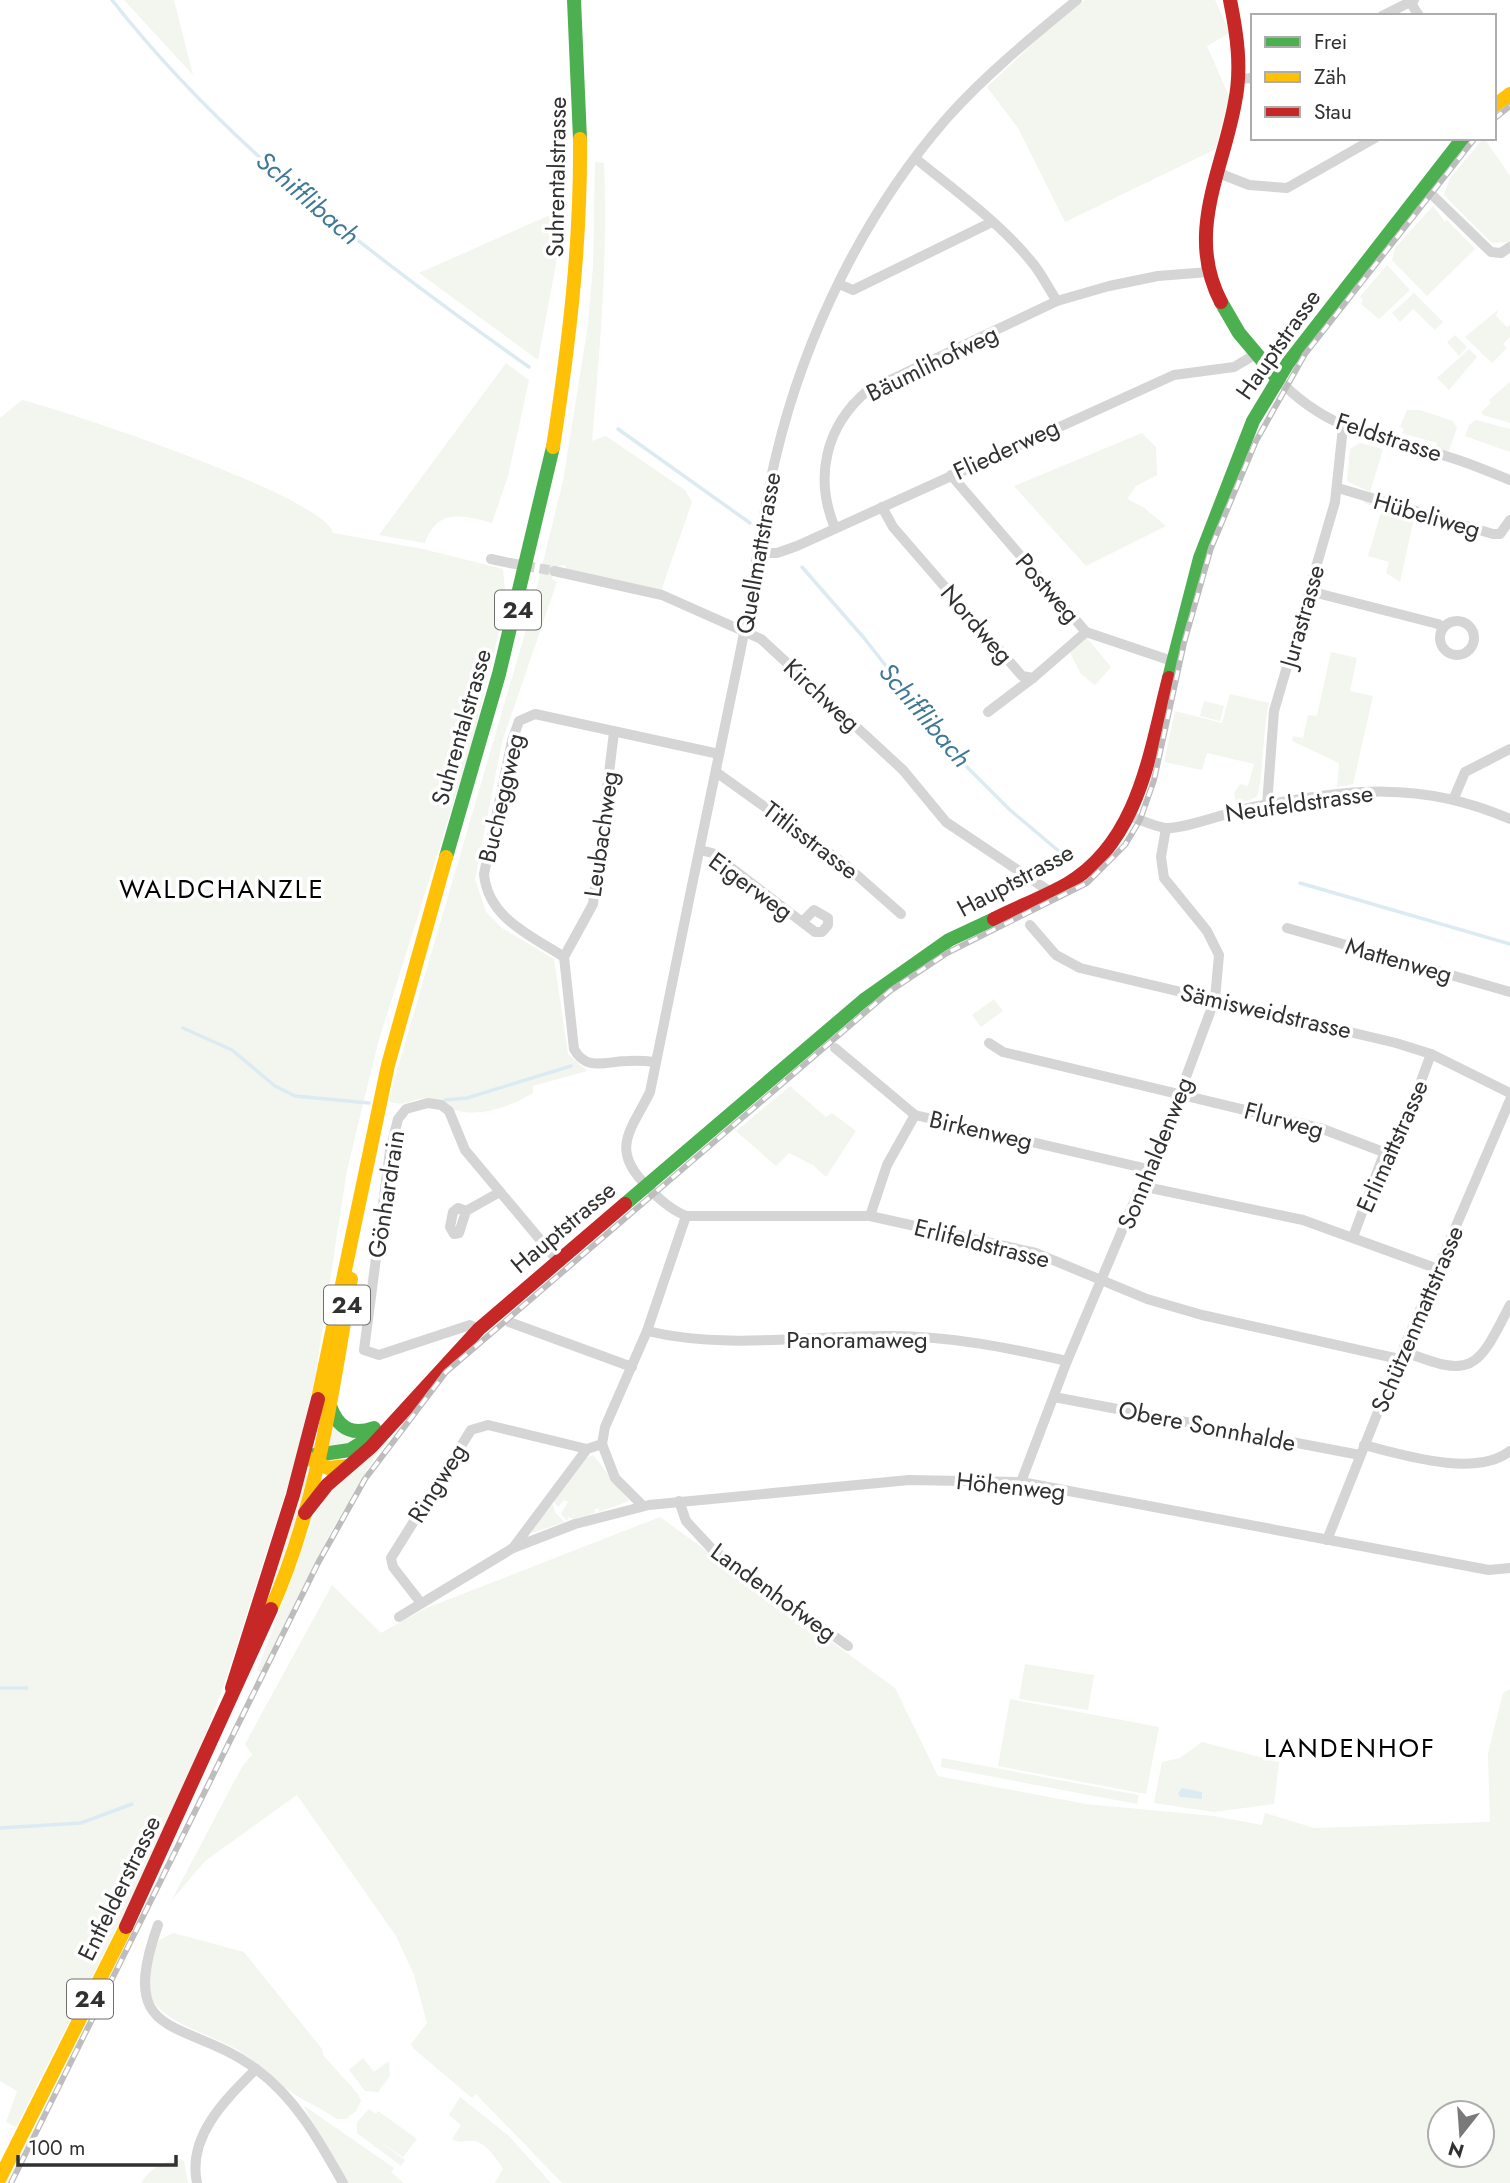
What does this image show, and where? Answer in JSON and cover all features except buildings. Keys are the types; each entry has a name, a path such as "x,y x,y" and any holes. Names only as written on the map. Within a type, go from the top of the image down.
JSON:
{"main road":[{"name":"Suhrentalstrasse","path":"312,1458 357,1204 402,1009 502,666 552,460 568,361 582,214 582,140 574,0"},
{"path":"1230,0 1246,78 1216,172 1204,225 1205,255 1209,272 1230,316 1256,354 1277,378"},
{"name":"Hauptstrasse","path":"394,1419 479,1329 824,1033 923,956 1069,883 1111,846 1129,816 1143,777 1171,661 1200,558 1253,421 1277,378 1461,140"},
{"name":"Entfelderstrasse","path":"0,2178 136,1908 191,1788 232,1688 330,1406 352,1269 357,1204"},
{"path":"330,1406 338,1425 344,1431 358,1434 394,1419"},
{"path":"312,1458 350,1450 394,1419"},
{"path":"304,1514 327,1485 371,1447 394,1419"},
{"name":"Entfelderstrasse","path":"232,1688 254,1650 304,1514 312,1458"},
{"path":"312,1458 328,1468 348,1466"}],"street":[{"name":"Quellmattstrasse","path":"647,1186 629,1167 625,1147 650,1092 745,630 776,455 804,364 839,284 874,219 915,158 971,93 1019,48 1077,0"},
{"path":"1386,14 1411,1"},
{"path":"1216,172 1249,185 1287,188 1371,140"},
{"path":"915,158 992,222 1032,261 1057,301"},
{"path":"1424,187 1491,252 1501,253 1510,247"},
{"path":"839,284 853,290 992,222"},
{"name":"Bäumlihofweg","path":"835,528 828,510 823,483 826,454 851,405 867,391 1057,301 1158,276 1209,272"},
{"name":"Fliederweg","path":"759,553 777,553 835,528 1174,374 1234,367 1256,354"},
{"name":"Feldstrasse","path":"1277,378 1321,414 1343,427 1454,458 1510,480"},
{"name":"Jurastrasse","path":"1267,805 1274,711 1338,488 1343,427"},
{"name":"Postweg","path":"951,475 1086,632 1171,661"},
{"name":"Hübeliweg","path":"1338,488 1493,534 1506,529 1510,520"},
{"name":"Nordweg","path":"883,507 893,527 1022,676 1033,678 1086,632"},
{"path":"491,559 510,564"},
{"name":"Kirchweg","path":"554,571 662,595 761,639 903,770 946,822 1049,891"},
{"path":"1309,591 1429,621 1443,628"},
{"path":"988,712 1033,678"},
{"name":"Bucheggweg","path":"564,957 500,915 485,893 484,874 512,741 519,722 535,714 719,754"},
{"name":"Leubachweg","path":"564,957 593,904 614,732"},
{"path":"1454,798 1465,772 1510,749"},
{"name":"Titlisstrasse","path":"716,772 842,862 901,914"},
{"name":"Neufeldstrasse","path":"1166,828 1267,805 1362,791 1392,790 1454,798 1510,819"},
{"path":"1129,816 1166,828"},
{"name":"Sonnhaldenweg","path":"1021,1482 1067,1361 1180,1093 1215,999 1219,955 1207,930 1164,878 1161,858 1166,828"},
{"name":"Eigerweg","path":"700,850 712,853 802,922"},
{"name":"Sämisweidstrasse","path":"1031,925 1051,950 1075,967 1355,1032 1431,1054 1510,1094"},
{"name":"Mattenweg","path":"1287,928 1510,992"},
{"path":"564,957 574,1049 580,1060 594,1065 627,1061 656,1062"},
{"name":"Flurweg","path":"989,1043 1003,1052 1320,1128 1385,1153"},
{"name":"Birkenweg","path":"835,1048 915,1115 1147,1169"},
{"name":"Erlimattstrasse","path":"1353,1237 1385,1153 1399,1141 1431,1054"},
{"name":"Schützenmattstrasse","path":"1327,1540 1401,1355 1510,1100"},
{"name":"Gönhardrain","path":"479,1329 470,1325 379,1355 364,1350 393,1134 398,1119 406,1110 428,1103 441,1105 449,1111 465,1150 500,1192"},
{"path":"870,1216 887,1165 915,1115"},
{"path":"643,1506 615,1478 602,1444 605,1427 647,1331 686,1216 661,1202 647,1186"},
{"path":"1141,1186 1290,1217 1438,1269"},
{"path":"466,1211 500,1192 558,1261"},
{"name":"Erlifeldstrasse","path":"686,1216 870,1216 1037,1253 1147,1299 1202,1315 1455,1368 1476,1361 1492,1340 1510,1305"},
{"path":"509,1322 632,1367"},
{"name":"Panoramaweg","path":"647,1331 706,1341 893,1336 943,1339 1011,1348 1067,1361"},
{"name":"Obere Sonnhalde","path":"1054,1397 1454,1464 1503,1457 1510,1451"},
{"name":"Ringweg","path":"421,1603 393,1567 391,1558 471,1430 488,1425 587,1450"},
{"path":"399,1617 513,1548 587,1450 602,1444"},
{"name":"Höhenweg","path":"513,1548 575,1524 643,1506 679,1501 909,1480 1021,1482 1489,1570 1510,1568"},
{"name":"Landenhofweg","path":"679,1501 685,1521 712,1549 848,1646"},
{"path":"158,1925 144,1969 142,1986 149,2004 162,2021 220,2048 256,2069 296,2106 343,2183"},
{"path":"197,2183 195,2156 204,2132 220,2108 256,2069"}],"shaded area":[{"path":"124,0 174,0 193,75"},
{"path":"1085,0 1215,0 1230,33 1207,46 1229,96 1216,149 1065,222 1018,128 987,87 1043,34"},
{"path":"1482,140 1485,140 1510,176 1510,242 1492,243 1444,195 1450,178"},
{"path":"595,162 604,163 605,233 592,441 606,436 685,490 692,502 661,591 565,570 566,565 554,567 552,579 557,582 502,742 475,879 486,912 502,928 554,959 568,1054 587,1071 533,1086 533,1093 525,1098 485,1112 455,1110 429,1099 395,1103 388,1101 528,623 563,481 587,331 593,267"},
{"path":"1433,206 1445,222 1447,220 1475,249 1427,296 1392,260 1395,248"},
{"path":"559,211 556,264 538,360 419,273"},
{"path":"1387,265 1410,290 1379,319 1361,304 1363,300 1360,297"},
{"path":"1414,293 1443,322 1435,330 1413,309 1400,322 1392,313"},
{"path":"1498,310 1496,316 1507,327 1510,325 1510,337 1503,344 1507,348 1492,363 1465,337"},
{"path":"1455,335 1467,347 1459,356 1447,342"},
{"path":"1469,349 1477,357 1449,390 1437,378"},
{"path":"506,363 529,380 508,476 492,523 461,517 444,519 436,524 425,543 379,535"},
{"path":"1510,382 1510,423 1483,415 1481,412 1491,403 1489,400"},
{"path":"22,400 89,420 244,478 320,518 333,533 423,549 503,569 506,603 471,747 378,1043 347,1170 315,1378 296,1460 224,1685 176,1811 16,2127 6,2122 17,2091 0,2081 0,418"},
{"path":"1407,410 1420,410 1453,421 1457,428 1449,451 1436,451 1437,443 1402,433 1404,429 1400,427"},
{"path":"1476,420 1510,429 1510,452 1465,436 1469,425"},
{"path":"1142,433 1156,447 1157,475 1136,486 1127,499 1143,507 1166,526 1086,566 1014,486"},
{"path":"1360,443 1383,449 1370,492 1347,481 1350,449"},
{"path":"1366,498 1390,505 1387,514 1402,519 1405,510 1415,513 1400,582 1386,573 1389,562 1368,556 1382,509 1364,503"},
{"path":"1086,637 1111,667 1095,685 1081,674 1069,651"},
{"path":"1331,652 1357,658 1350,691 1373,696 1353,784 1337,787 1339,763 1292,741 1293,736 1303,738 1308,715 1317,716"},
{"path":"1230,694 1269,703 1259,791 1253,799 1236,802 1234,793 1240,784 1248,786 1254,764 1207,753 1202,770 1164,762 1175,711 1222,723"},
{"path":"1204,701 1224,706 1220,721 1200,716"},
{"path":"994,999 1003,1011 981,1027 972,1015"},
{"path":"790,1086 826,1117 832,1113 856,1131 826,1177 813,1165 789,1153 776,1166 736,1131"},
{"path":"331,1423 361,1437 346,1447 326,1447"},
{"path":"398,1427 374,1458 328,1537 261,1672 257,1671 314,1517 326,1496"},
{"path":"593,1455 629,1501 599,1512 599,1508 594,1509 595,1513 574,1519 568,1517 567,1521 561,1514 568,1502 564,1500 558,1507 554,1502 586,1458"},
{"path":"313,1467 289,1542 256,1628 302,1482"},
{"path":"553,1504 555,1513 565,1522 532,1533 532,1528"},
{"path":"660,1517 895,1688 938,1776 1086,1804 1213,1816 1262,1825 1265,1813 1314,1828 1490,1822 1488,1753 1503,1693 1510,1689 1510,2183 562,2183 476,2094 472,2098 414,2049 411,2044 427,2023 414,1975 396,1936 297,1795 205,1861 171,1901 243,1765 252,1755 245,1744 332,1585 381,1633 424,1609"},
{"path":"1025,1664 1094,1675 1088,1710 1019,1699"},
{"path":"1010,1699 1159,1727 1146,1794 998,1766"},
{"path":"1202,1742 1279,1762 1274,1804 1214,1812 1154,1803 1162,1762 1180,1758"},
{"path":"942,1758 1139,1795 1137,1804 941,1767"},
{"path":"1182,1788 1202,1792 1202,1799 1180,1797 1178,1793"},
{"path":"173,1933 244,1952 322,2049 323,2055 358,2094 361,2101 356,2111 346,2119 337,2119 292,2093 236,2049 165,2013 153,2001 147,1985 148,1965 159,1940"},
{"path":"363,2058 374,2072 389,2061 390,2076 378,2092 365,2091 349,2070"},
{"path":"460,2097 509,2136 551,2183 495,2183 503,2169 491,2152 478,2142 452,2139 461,2125 449,2115"},
{"path":"303,2105 394,2168 391,2172 404,2183 348,2183"},
{"path":"369,2109 376,2114 378,2111 417,2139 403,2157 377,2140 405,2160 401,2166 357,2133 357,2122"},
{"path":"180,2159 184,2161 188,2183 141,2183 158,2166"}],"waterway":[{"name":"Schifflibach","path":"112,0 157,54 205,105 307,199 415,285 529,367"},
{"name":"Schifflibach","path":"618,429 750,523"},
{"name":"Schifflibach","path":"802,567 864,638 961,761 1010,810 1061,853"},
{"name":"Schifflibach","path":"1300,883 1510,944"},
{"path":"183,1028 232,1050 275,1086 295,1096 369,1103"},
{"path":"445,1100 467,1098 571,1066"},
{"path":"0,1688 27,1688"},
{"path":"0,1828 81,1823 132,1804"}],"tunnel":[{"path":"510,563 554,571"}],"railway":[{"path":"1496,117 1510,106"},
{"path":"11,2183 318,1563 365,1479 446,1372 890,991 947,953 1087,883 1125,845 1140,820 1154,780 1184,643 1211,548 1256,441 1305,354 1473,140"}],"traffic: fast":[{"path":"574,0 580,139"},
{"path":"1169,678 1200,558 1253,421 1288,363 1461,140"},
{"path":"1221,302 1239,333 1277,378"},
{"path":"446,857 499,674 553,447"},
{"path":"625,1204 864,1000 949,940 994,919"},
{"path":"330,1406 337,1420 346,1428 359,1431 374,1428"},
{"path":"309,1456 350,1450 371,1437"}],"traffic: slow":[{"path":"1496,104 1510,94"},
{"path":"553,447 573,294 580,139"},
{"path":"318,1399 388,1065 446,857"},
{"path":"271,1609 287,1570 312,1489 330,1405 351,1279"},
{"path":"306,1457 328,1468 348,1466"},
{"path":"0,2178 126,1927"}],"traffic: jam":[{"path":"1221,302 1211,276 1206,251 1206,227 1237,89 1238,51 1230,0"},
{"path":"994,919 1067,884 1091,866 1111,844 1138,793 1169,678"},
{"path":"305,1513 327,1485 371,1447 479,1329 625,1204"},
{"path":"232,1688 293,1495 318,1399"},
{"path":"126,1927 271,1609"}],"district":[{"name":"WALDCHANZLE","path":"222,889"},
{"name":"LANDENHOF","path":"1350,1748"}]}
